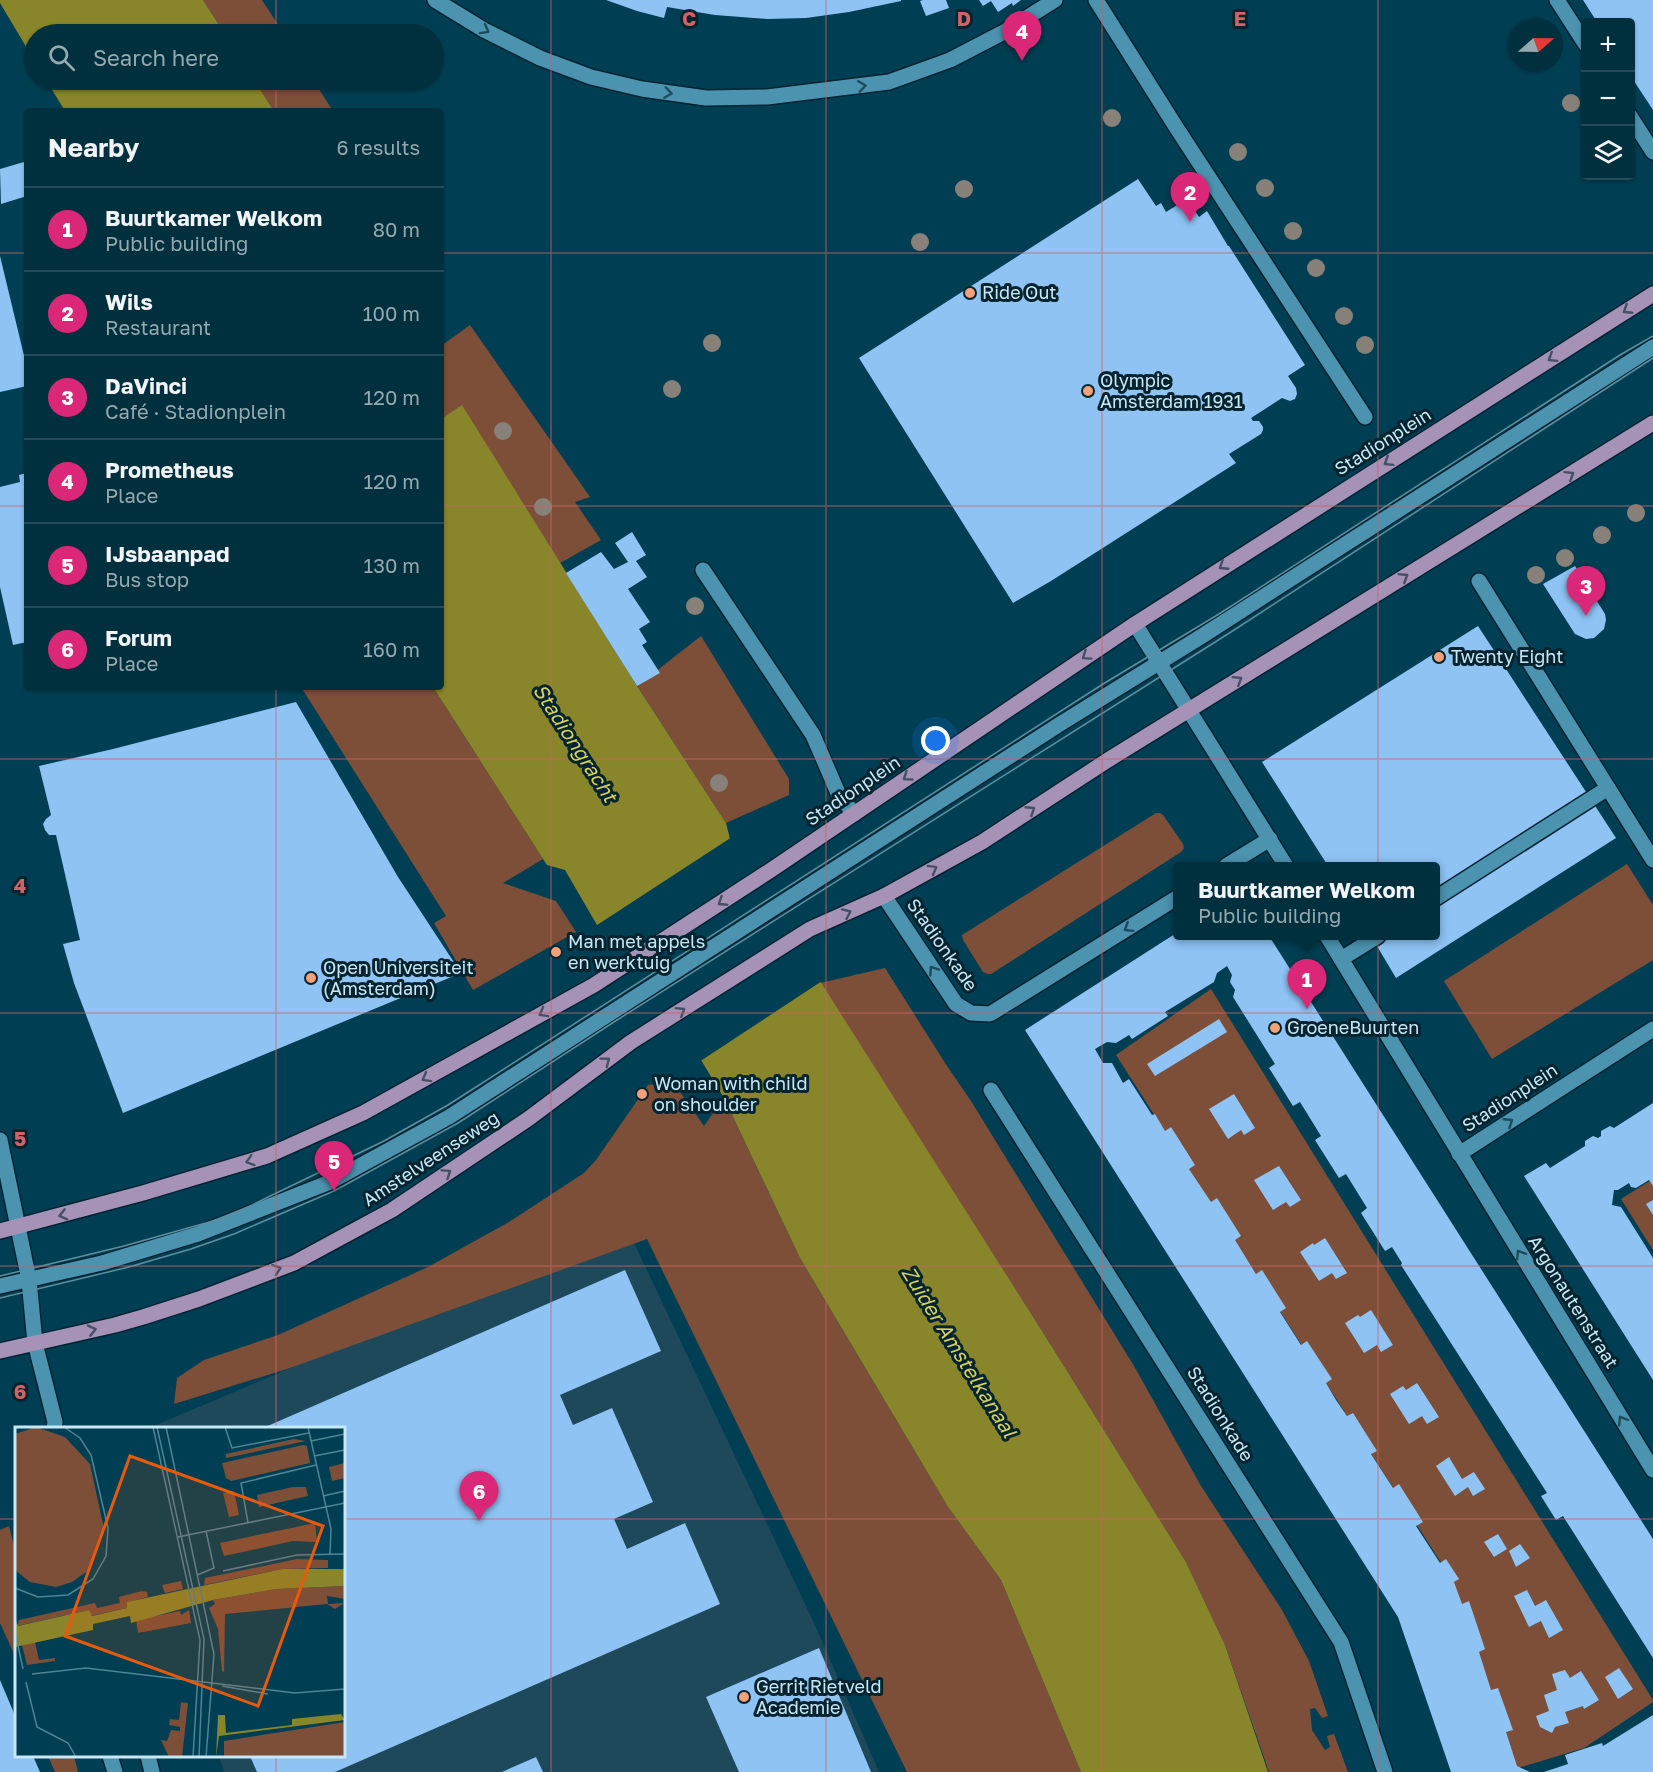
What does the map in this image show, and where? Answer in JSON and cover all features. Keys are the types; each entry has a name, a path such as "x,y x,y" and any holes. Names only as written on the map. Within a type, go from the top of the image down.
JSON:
{"main road":[{"name":"Stadionplein","path":"16,1227 143,1193 267,1156 363,1113 594,985 771,870 1135,624 1653,294"},
{"path":"884,896 982,842 1188,710 1653,423"},
{"name":"Amstelveenseweg","path":"0,1351 143,1317 199,1299 294,1263 392,1210 528,1119 631,1042 810,929 884,896"},
{"path":"0,1231 16,1227"}],"street":[{"path":"435,0 484,30 540,58 591,77 642,89 706,98 767,97 890,82 959,55 1004,32 1055,0"},
{"path":"1096,0 1176,128 1365,417"},
{"path":"1557,0 1581,37"},
{"path":"1635,124 1653,152"},
{"path":"1159,663 1653,347"},
{"path":"703,570 813,735 838,793 854,814"},
{"path":"1479,582 1653,860"},
{"path":"1135,624 1283,862"},
{"name":"Amstelveenseweg","path":"0,1286 102,1263 198,1234 330,1182 449,1117 1060,724 1159,663"},
{"path":"1440,895 1608,788"},
{"path":"1235,862 1270,839"},
{"name":"Stadionkade","path":"884,896 956,1004 971,1013 990,1014 1173,900"},
{"name":"Stadionplein","path":"1329,940 1460,1154 1653,1029"},
{"path":"1341,959 1372,940"},
{"name":"Stadionkade","path":"991,1090 1341,1642 1385,1772"},
{"path":"0,1140 16,1227 29,1280 35,1343 56,1426"},
{"name":"Argonautenstraat","path":"1460,1154 1653,1470"},
{"path":"111,1757 115,1772"},
{"path":"148,1757 152,1772"}],"shaded area":[{"path":"203,0 262,0 278,24 219,24"},
{"path":"260,90 319,90 331,108 272,108"},
{"path":"470,325 590,497 575,502 601,540 560,563 462,406 444,417 444,344"},
{"path":"701,636 789,779 789,795 726,823 637,686"},
{"path":"303,690 435,690 543,859 503,883 556,901 576,932 473,990 434,923 446,916"},
{"path":"1156,813 1163,815 1183,844 1184,848 1181,852 991,974 983,972 962,935"},
{"path":"1627,864 1653,905 1653,960 1492,1059 1444,981"},
{"path":"885,968 971,1101 1134,1366 1201,1486 1282,1610 1309,1661 1328,1716 1322,1718 1315,1708 1310,1709 1312,1730 1325,1750 1330,1747 1327,1736 1334,1734 1348,1772 1269,1772 1225,1645 1186,1562 820,983"},
{"path":"1211,989 1653,1700 1584,1748 1508,1771 1447,1572 1116,1055"},
{"path":"673,1082 704,1126 724,1098 800,1258 948,1507 1001,1580 1081,1772 907,1772 647,1239 290,1368 174,1404 177,1378 204,1360 278,1335 428,1267 509,1222 584,1173 596,1160 648,1085"},
{"path":"1653,1179 1653,1250 1621,1199"},
{"path":"626,1226 814,1623 879,1772 224,1772 219,1757 345,1757 345,1427 151,1427"},
{"path":"9,1526 15,1550 15,1656 0,1623 0,1530"},
{"path":"48,1757 74,1757 78,1772 55,1772"}],"water":[{"path":"0,0 203,0 219,24 24,24 24,43"},
{"path":"52,90 260,90 272,108 63,108"},
{"path":"462,405 637,686 726,823 730,839 1186,1562 1225,1645 1268,1772 1081,1772 1001,1580 948,1507 800,1258 724,1098 633,957 597,925 565,870 547,865 435,690 444,690 444,417"}],"pier":[{"path":"732,837 822,981 699,1062 631,959 594,927"}],"building":[{"path":"606,0 901,1 806,18 767,19 715,15 667,7 664,18"},
{"path":"946,0 949,8 926,16 920,1"},
{"path":"979,0 1021,0 998,12 991,1 983,6"},
{"path":"1583,0 1653,0 1653,110 1635,83 1635,18 1594,18"},
{"path":"24,162 24,197 1,204 0,169"},
{"name":"Olympic Amsterdam 1931","path":"1138,179 1156,206 1161,203 1166,212 1187,199 1199,217 1207,211 1305,365 1288,376 1297,394 1295,399 1290,401 1282,398 1251,418 1253,421 1259,421 1263,430 1261,434 1229,454 1236,463 1013,603 859,358"},
{"path":"0,256 24,356 24,387 0,392"},
{"path":"24,474 24,643 13,645 0,587 0,487 20,482 19,475"},
{"path":"632,532 646,555 636,561 647,577 628,589 650,622 639,629 647,642 642,645 660,673 637,686 566,573 601,552 614,569 628,562 615,543"},
{"path":"1575,566 1605,614 1604,629 1594,638 1586,639 1575,634 1543,584"},
{"path":"1478,626 1616,838 1396,978 1373,940 1440,940 1440,862 1325,862 1262,762"},
{"path":"296,702 398,877 461,973 123,1113 74,983 63,944 80,940 56,835 49,835 43,824 51,815 39,766"},
{"path":"1173,935 1173,940 1272,940 1653,1539 1653,1658 1563,1516 1556,1520 1541,1496 1547,1493 1401,1265 1392,1247 1385,1251 1361,1213 1367,1208 1346,1174 1339,1178 1315,1140 1321,1136 1300,1102 1293,1106 1269,1068 1275,1064 1233,997 1235,990 1230,982 1232,975 1227,966 1217,973 1214,982 1165,1012 1168,1016 1132,1039 1129,1035 1116,1043 1107,1042 1095,1049 1103,1063 1112,1063 1123,1083 1129,1079 1165,1131 1171,1127 1195,1165 1189,1169 1211,1202 1217,1198 1241,1236 1235,1240 1256,1274 1262,1270 1286,1308 1280,1312 1301,1345 1307,1341 1332,1379 1326,1383 1336,1400 1347,1416 1353,1413 1377,1451 1371,1454 1393,1488 1399,1484 1423,1522 1416,1526 1440,1563 1446,1559 1459,1579 1454,1582 1462,1604 1469,1601 1485,1649 1479,1652 1491,1690 1498,1688 1513,1730 1506,1732 1517,1766 1530,1772 1451,1772 1398,1617 1025,1030"},
{"path":"1219,1019 1227,1032 1155,1076 1147,1064"},
{"path":"1234,1094 1255,1128 1244,1135 1241,1130 1228,1139 1209,1109"},
{"path":"1653,1103 1653,1186 1649,1180 1636,1188 1631,1187 1629,1183 1614,1190 1612,1205 1621,1207 1653,1258 1653,1380 1524,1176 1546,1163 1550,1168 1585,1146 1585,1141 1593,1136 1598,1138 1601,1136 1601,1131 1610,1126 1614,1128"},
{"path":"1279,1166 1301,1200 1290,1207 1286,1202 1273,1210 1254,1180"},
{"path":"1653,1200 1653,1215 1646,1204"},
{"path":"1325,1238 1347,1273 1336,1279 1332,1273 1319,1281 1300,1252"},
{"path":"625,1270 661,1351 560,1395 573,1425 612,1408 653,1502 614,1519 627,1549 685,1523 720,1604 335,1772 257,1772 250,1757 345,1757 345,1427 265,1427"},
{"path":"1371,1310 1393,1345 1381,1352 1377,1345 1364,1353 1345,1323"},
{"path":"1417,1383 1439,1417 1427,1424 1422,1416 1409,1424 1390,1394 1403,1386 1406,1390"},
{"path":"1449,1457 1462,1479 1474,1472 1485,1489 1473,1496 1468,1487 1455,1496 1436,1466"},
{"path":"1498,1534 1507,1549 1494,1557 1484,1542"},
{"path":"1520,1544 1530,1558 1516,1567 1509,1551"},
{"path":"1527,1590 1535,1606 1546,1600 1563,1630 1549,1638 1541,1621 1529,1627 1514,1596"},
{"path":"819,1648 871,1772 739,1772 706,1697"},
{"path":"1619,1668 1633,1689 1618,1699 1605,1677"},
{"path":"1565,1670 1570,1678 1581,1671 1599,1700 1584,1709 1583,1706 1565,1712 1569,1723 1555,1727 1552,1733 1540,1727 1536,1716 1549,1711 1544,1695 1557,1690 1552,1674"},
{"path":"0,1680 15,1716 15,1757 33,1757 40,1772 0,1772"},
{"path":"1653,1715 1653,1772 1544,1772 1568,1764 1565,1755 1602,1743 1603,1746"},
{"path":"536,1757 543,1772 502,1772"}],"tram line":[{"path":"0,1276 124,1246 227,1217 384,1141 448,1105 1103,684 1219,614 1620,355 1653,336"},
{"path":"0,1298 129,1267 234,1234 334,1191 458,1123 1231,632 1653,358"}],"place":[{"name":"Prometheus","path":"1022,61"},
{"name":"Wils","path":"1190,222"},
{"name":"Ride Out","path":"970,293"},
{"name":"Olympic Amsterdam 1931","path":"1088,391"},
{"name":"DaVinci","path":"1586,616"},
{"name":"Twenty Eight","path":"1439,657"},
{"name":"Man met appels en werktuig","path":"556,952"},
{"name":"Open Universiteit (Amsterdam)","path":"311,978"},
{"name":"Buurtkamer Welkom","path":"1307,1009"},
{"name":"GroeneBuurten","path":"1275,1028"},
{"name":"Woman with child on shoulder","path":"642,1094"},
{"name":"IJsbaanpad","path":"334,1191"},
{"name":"Forum","path":"479,1521"},
{"name":"Gerrit Rietveld Academie","path":"744,1697"}],"water label":[{"name":"Stadiongracht","path":"575,743"},
{"name":"Zuider Amstelkanaal","path":"959,1352"}]}
